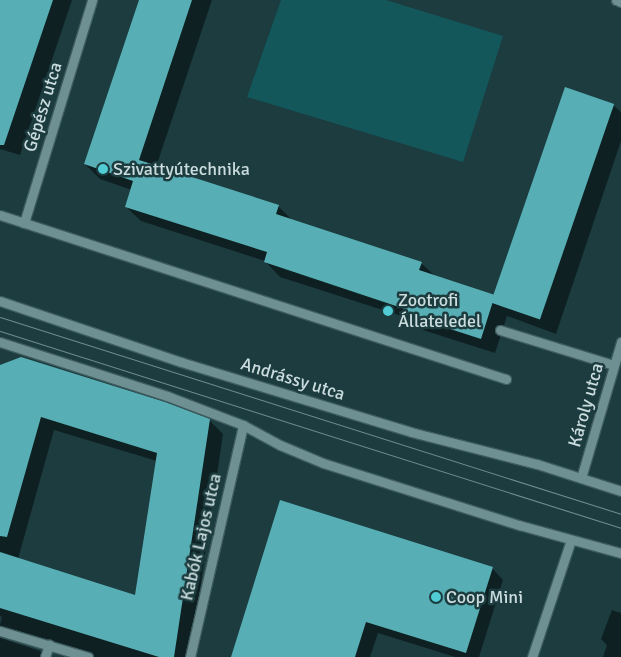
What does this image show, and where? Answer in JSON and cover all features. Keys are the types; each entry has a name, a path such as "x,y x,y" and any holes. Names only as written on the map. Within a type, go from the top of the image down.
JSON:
{"street":[{"name":"Gépész utca","path":"24,223 92,0"},
{"path":"616,0 621,2"},
{"path":"0,215 506,379"},
{"name":"Andrássy utca","path":"0,301 181,362 410,432 581,478 621,491"},
{"path":"500,330 614,365"},
{"path":"0,342 167,396 243,425 280,445 323,463 571,540 621,553"},
{"name":"Károly utca","path":"581,478 621,342"},
{"name":"Kabók Lajos utca","path":"190,657 243,425"},
{"path":"532,657 571,540"},
{"path":"0,631 88,657"},
{"path":"45,657 49,645"}],"shaded area":[{"path":"281,0 386,0 503,36 463,162 247,97"}],"building":[{"path":"0,0 53,0 4,145 0,145"},
{"path":"139,0 192,0 139,160 279,205 276,214 422,262 419,270 495,295 481,339 407,315 408,310 264,262 267,252 125,207 133,181 84,164"},
{"path":"565,87 614,104 540,320 491,303"},
{"path":"21,357 165,402 210,419 174,657 159,657 0,608 0,552 135,595 157,453 41,417 7,537 0,536 0,365"},
{"path":"280,500 493,567 466,653 366,622 355,657 231,657"}],"tram line":[{"path":"0,317 621,514"},
{"path":"0,331 621,528"}],"place":[{"name":"Szivattyútechnika","path":"103,169"},
{"name":"Zootrofi Állateledel","path":"388,311"},
{"name":"Coop Mini","path":"436,597"}]}
